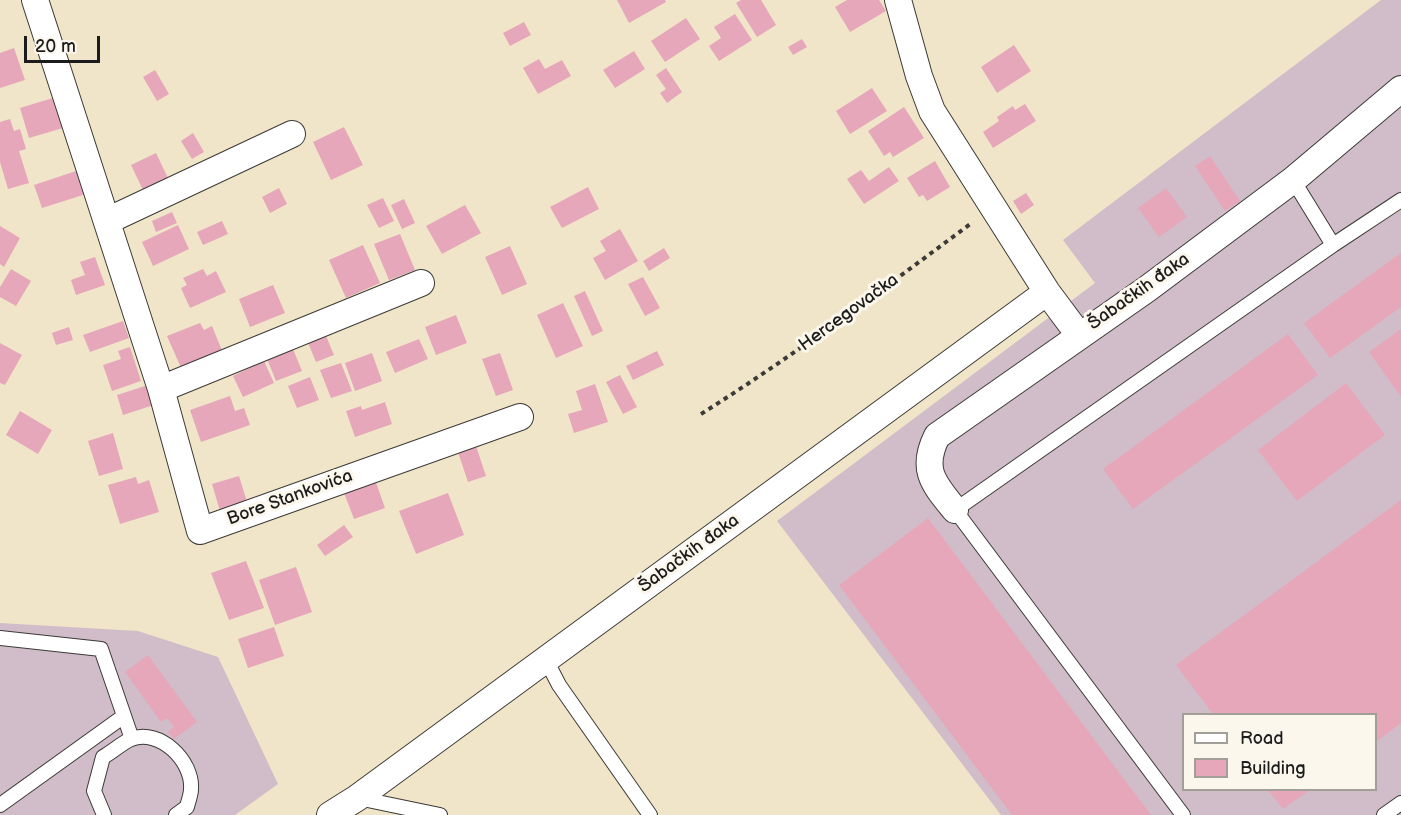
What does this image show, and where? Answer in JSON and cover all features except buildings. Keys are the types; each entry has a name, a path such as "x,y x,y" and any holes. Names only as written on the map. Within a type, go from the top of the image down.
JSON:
{"street":[{"name":"Bore Stankovića","path":"34,0 161,389 200,531 520,417"},
{"path":"898,0 919,76 932,111 1047,292 1079,335"},
{"name":"Šabačkih đaka","path":"955,510 934,484 930,472 931,447 937,436 1147,288 1293,180 1401,89"},
{"path":"107,221 292,134"},
{"path":"161,389 422,283"},
{"name":"Šabačkih đaka","path":"330,815 357,798 1047,292"}],"lane":[{"path":"1293,180 1333,245"},
{"path":"1183,815 955,510 1333,245 1401,200"},
{"path":"0,638 101,649 132,739"},
{"path":"545,658 560,685 650,815"},
{"path":"0,805 124,716"},
{"path":"104,815 94,791 104,757 132,739 146,738 163,742 184,761 191,788 186,807 176,815"},
{"path":"357,798 440,815"},
{"path":"1384,815 1401,803"}],"path":[{"name":"Hercegovačka","path":"701,414 747,386 832,326 993,207"}],"shaded area":[{"path":"1381,0 1401,0 1401,815 1001,815 777,521 1095,283 1063,240"},
{"path":"0,623 138,631 218,657 278,784 235,815 0,815"}]}
